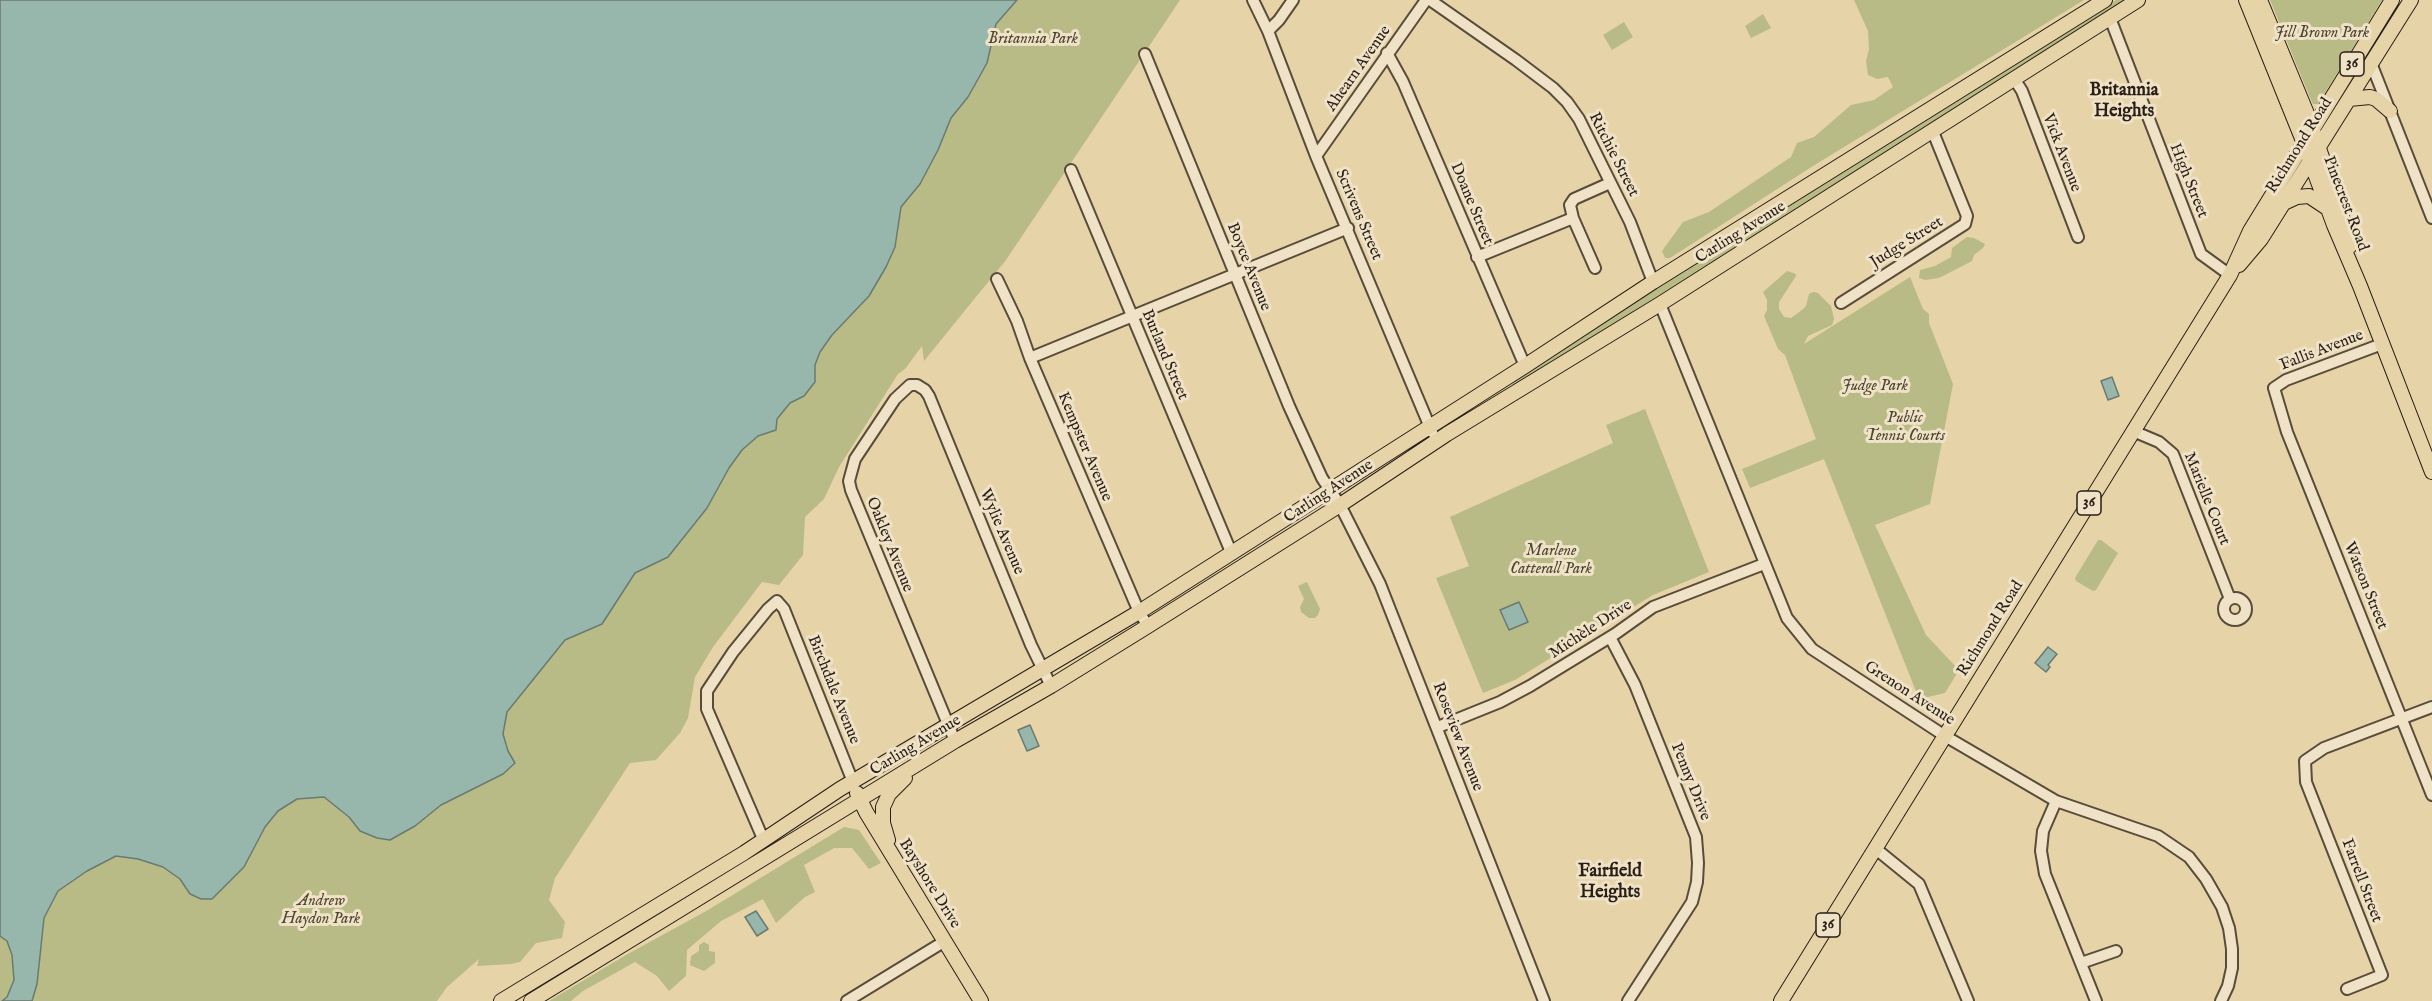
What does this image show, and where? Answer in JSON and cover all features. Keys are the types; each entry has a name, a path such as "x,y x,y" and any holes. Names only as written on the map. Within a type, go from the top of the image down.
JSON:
{"main road":[{"name":"Carling Avenue","path":"501,1001 764,841 854,782 1139,612 1653,282 2105,0"},
{"name":"Carling Avenue","path":"531,1001 955,741 1148,626 1340,506 1436,441 1660,304 2138,0"},
{"name":"Pinecrest Road","path":"2246,0 2432,472"},
{"name":"Pinecrest Road","path":"2260,0 2312,127 2342,213 2360,286"},
{"name":"Richmond Road","path":"1781,1001 2230,275 2250,231 2303,141 2392,0"},
{"name":"Richmond Road","path":"2230,275 2261,239 2411,0"},
{"path":"2349,99 2370,97 2376,99 2390,111"},
{"path":"2284,203 2297,197 2309,196 2328,209"},
{"path":"899,867 885,835 883,807 895,788 925,760"},
{"name":"Bayshore Drive","path":"854,782 860,800 981,1001"},
{"path":"717,870 723,885"}],"street":[{"name":"Scrivens Street","path":"1253,0 1268,31 1316,156 1436,441"},
{"path":"1268,31 1280,20 1293,0"},
{"name":"Ahearn Avenue","path":"1316,156 1387,54 1428,0"},
{"name":"Ritchie Street","path":"1428,0 1553,88 1579,119 1630,222 1653,282"},
{"name":"High Street","path":"2110,18 2201,254 2230,275"},
{"name":"Boyce Avenue","path":"1145,54 1289,406 1330,489"},
{"name":"Doane Street","path":"1387,54 1403,82 1525,366"},
{"path":"2372,63 2432,218"},
{"name":"Vick Avenue","path":"2015,80 2022,91 2078,237"},
{"name":"Judge Street","path":"1841,303 1965,224 1967,216 1932,132"},
{"name":"Burland Street","path":"1071,170 1231,552"},
{"path":"1595,268 1573,218 1570,205 1574,199 1610,183"},
{"path":"1477,257 1573,218"},
{"path":"1030,358 1348,228"},
{"name":"Kempster Avenue","path":"997,279 1017,321 1030,358 1139,612 1148,626"},
{"name":"Grenon Avenue","path":"1660,304 1787,618 1812,649 1945,736 2056,801 2158,836 2189,857 2206,879 2222,907 2229,928 2232,968 2228,986 2221,1001"},
{"name":"Fallis Avenue","path":"2274,388 2286,380 2382,344"},
{"name":"Oakley Avenue","path":"925,390 917,385 910,385 895,399 855,459 849,481 947,727 955,741"},
{"name":"Watson Street","path":"2274,388 2287,432 2432,795"},
{"name":"Wylie Avenue","path":"925,390 1050,686"},
{"name":"Marielle Court","path":"2133,431 2158,442 2173,454 2230,599"},
{"name":"Roseview Avenue","path":"1330,489 1380,584 1544,1001"},
{"name":"Michèle Drive","path":"1438,727 1500,702 1610,638 1653,607 1764,564"},
{"name":"Birchdale Avenue","path":"764,841 707,709 707,691 733,652 772,604 777,601 784,609 854,782"},
{"name":"Penny Drive","path":"1610,638 1635,685 1696,837 1698,863 1697,882 1692,903 1628,1001"},
{"path":"2403,719 2432,707"},
{"name":"Farrell Street","path":"2347,989 2382,975 2306,782 2305,761 2324,748 2403,719"},
{"path":"2056,801 2043,831 2041,851 2045,874 2096,1001"},
{"path":"1876,849 1919,884 1968,1001"},
{"path":"847,1001 945,941"},
{"path":"2081,963 2116,951"}],"green space":[{"name":"Andrew Haydon Park","path":"1017,0 1180,0 1006,260 924,361 922,346 905,369 898,374 839,467 824,499 805,517 803,555 779,585 762,582 713,647 695,677 688,718 680,733 656,760 630,763 555,878 549,900 565,922 562,938 536,943 520,962 477,966 479,959 447,987 437,1001 0,1001 0,936 7,941 39,952 44,918 58,891 87,871 116,856 138,859 163,867 180,879 190,894 244,867 265,827 278,811 297,799 324,797 349,817 360,831 415,826 441,805 503,774 515,762 508,751 503,734 506,712 565,640 602,624 635,573 668,557 742,450 758,436 775,430 777,419 790,403 804,396 814,382 815,365 820,352 832,335 850,317 897,225 901,207 920,183 938,150 951,118 968,97 986,63 996,24"},
{"path":"1854,0 2084,0 1813,166 1670,258 1665,258 1662,251 1683,222 1709,212 1791,157 1797,143 1814,137 1851,105 1874,100 1893,87 1888,77 1877,79 1868,75 1866,61 1869,49 1868,31"},
{"path":"2116,0 2129,0 1514,386 1512,384 1533,367 1633,303"},
{"name":"Jill Brown Park","path":"2270,0 2382,0 2318,104 2313,104 2311,100"},
{"path":"1763,14 1771,28 1751,38 1745,26"},
{"path":"1624,22 1633,37 1612,50 1603,35"},
{"path":"1967,237 1985,244 1974,255 1972,261 1939,278 1925,280 1919,278 1920,270 1935,266 1951,257 1952,248"},
{"name":"Judge Park","path":"1787,271 1796,276 1779,302 1779,309 1784,317 1791,318 1802,310 1806,306 1809,294 1813,292 1818,293 1831,306 1834,319 1832,325 1808,336 1804,344 1910,277 1923,309 1929,314 1929,323 1953,384 1930,504 1875,525 1926,635 1959,670 1945,693 1919,699 1824,459 1750,488 1742,469 1816,439 1785,355 1778,349 1764,316 1767,310 1767,300 1763,292"},
{"name":"Marlene Catterall Park","path":"1645,409 1709,572 1653,595 1515,680 1483,693 1436,578 1469,566 1450,517 1613,443 1606,425"},
{"path":"2098,540 2118,553 2096,590 2093,591 2076,581 2075,578"},
{"path":"1307,582 1320,609 1315,618 1309,618 1301,612 1300,607 1304,599 1298,586"},
{"path":"844,827 859,830 881,863 869,869 852,848 834,848 804,865 815,892 805,897 776,923 763,899 721,921 687,950 686,976 669,991 657,976 635,962 583,991 571,1001 549,1001 708,910"},
{"path":"704,942 709,945 709,951 715,952 715,963 704,971 690,965 691,956 699,951 699,945"}],"water":[{"path":"0,0 1017,0 996,24 987,63 968,97 951,118 938,150 920,184 901,207 895,247 886,267 869,296 832,335 820,352 815,365 815,382 804,396 790,403 777,419 776,430 758,436 742,450 729,468 707,508 668,557 635,573 602,624 565,640 507,712 503,734 508,751 515,763 503,774 441,805 415,826 390,840 377,838 360,831 349,817 324,797 297,799 278,811 265,827 244,867 212,899 201,899 190,894 180,879 163,867 138,859 116,856 87,871 58,891 44,918 37,984 32,1001 2,1001 7,997 14,980 12,955 7,941 0,936"},
{"path":"2112,377 2119,396 2108,400 2101,381"},
{"path":"1519,602 1528,622 1509,630 1500,610"},
{"path":"2048,647 2057,654 2048,665 2050,667 2046,672 2035,663"},
{"path":"1030,725 1039,746 1027,751 1018,730"},
{"path":"756,911 768,929 757,936 745,917"}],"district":[{"name":"Britannia Heights","path":"2124,101"},
{"name":"Fairfield Heights","path":"1610,882"}],"park label":[{"name":"Britannia Park","path":"1033,40"},
{"name":"Public Tennis Courts","path":"1905,428"}]}
